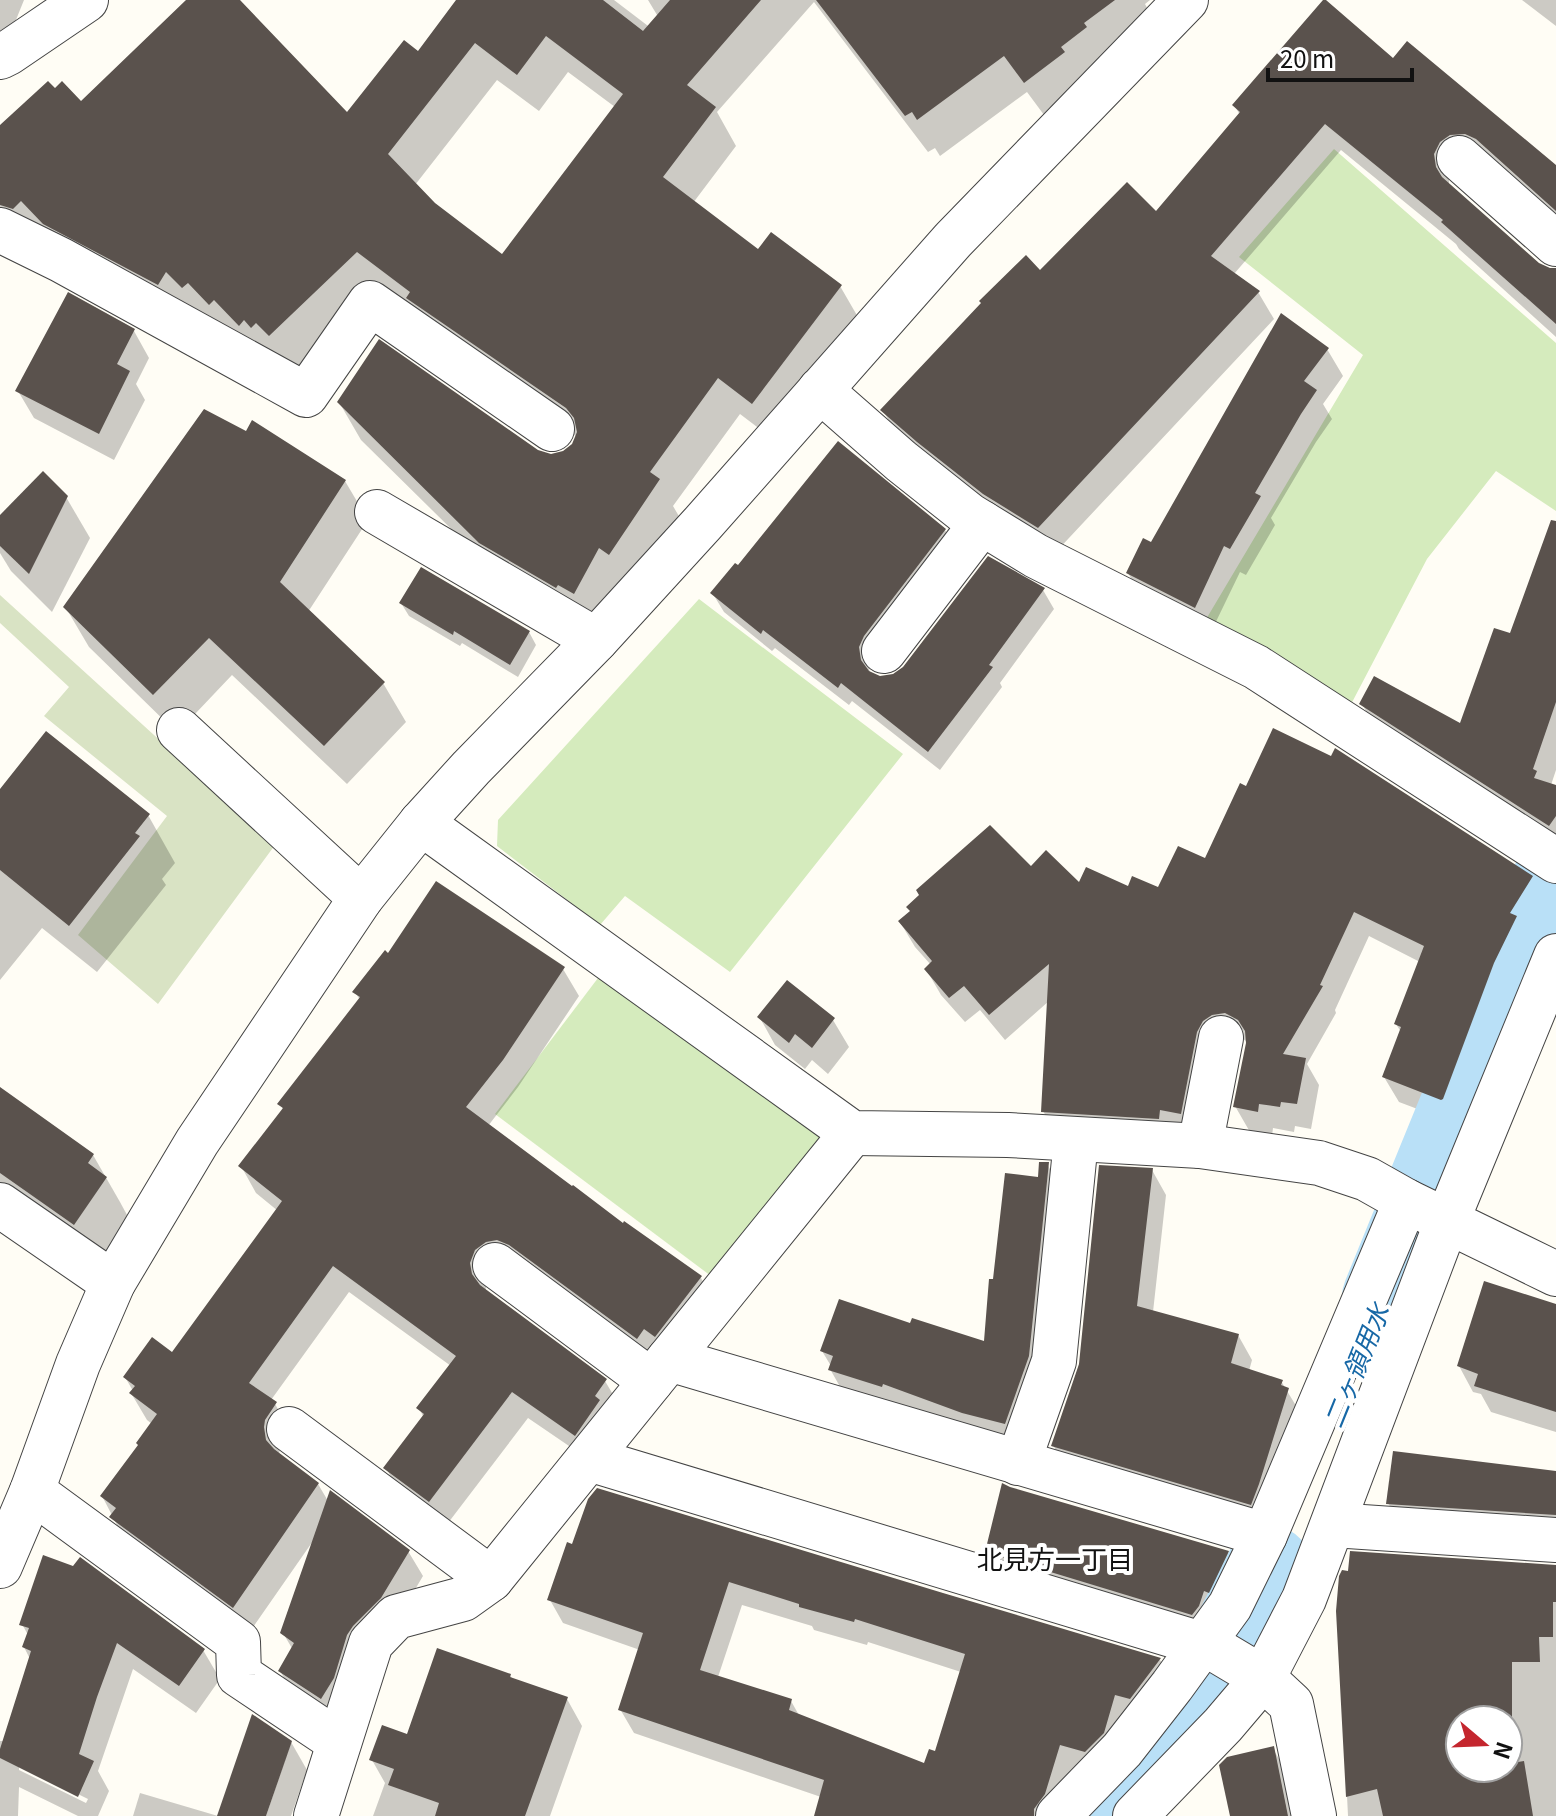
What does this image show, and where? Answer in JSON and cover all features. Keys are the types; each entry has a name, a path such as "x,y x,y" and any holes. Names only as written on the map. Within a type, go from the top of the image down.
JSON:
{"street":[{"path":"0,57 86,0"},
{"path":"0,1566 32,1491 78,1364 113,1283 197,1142 361,898 421,823 703,523 953,240 1186,0"},
{"path":"1459,158 1556,244"},
{"path":"0,230 61,260 306,395 370,303 552,429"},
{"path":"820,390 969,515 1036,556 1256,667 1553,852"},
{"path":"377,512 596,640"},
{"path":"884,651 982,523"},
{"path":"179,730 361,898"},
{"path":"421,823 852,1133 1008,1135 1200,1146 1319,1163 1367,1179 1556,1274"},
{"path":"1058,1816 1122,1750 1230,1606 1556,956"},
{"path":"1200,1146 1221,1038"},
{"path":"316,1816 371,1643 396,1617 463,1599 491,1579 852,1133"},
{"path":"1018,1463 1054,1361 1076,1140"},
{"path":"0,1205 113,1283"},
{"path":"1135,1816 1223,1725 1263,1678 1304,1599 1333,1525 1426,1211"},
{"path":"495,1265 660,1370 1018,1463 1265,1535"},
{"path":"289,1429 491,1579"},
{"path":"589,1459 1211,1647 1263,1678 1291,1704 1314,1816"},
{"path":"32,1491 238,1642 239,1675 339,1742"},
{"path":"1333,1525 1556,1540"}],"green space":[{"path":"1334,149 1556,343 1556,511 1496,471 1427,559 1348,710 1205,621 1363,355 1239,257"},
{"path":"0,595 275,845 158,1004 78,935 167,816 44,716 69,687 0,623"},
{"path":"699,599 903,754 730,972 625,896 600,925 497,846 498,820"},
{"path":"598,978 823,1139 711,1276 495,1114"}],"building":[{"path":"186,0 240,0 347,112 404,40 418,51 456,0 603,0 643,31 670,0 761,0 687,85 716,107 663,177 758,249 771,232 842,285 752,404 718,378 650,472 660,479 609,555 599,548 574,594 558,585 556,588 479,543 337,402 379,339 538,450 551,454 563,451 572,444 577,432 574,418 566,408 406,298 410,292 357,252 269,336 256,323 251,328 244,320 239,326 214,300 209,305 188,283 182,288 166,272 158,285 43,224 21,201 13,209 0,205 0,125 48,81 55,88 62,81 81,101","holes":["546,36 623,94 502,254 435,203 388,154 475,43 517,75"]},
{"path":"816,0 1115,0 1084,23 1087,27 1061,47 1065,52 1024,83 1004,56 917,120 912,112 905,116"},
{"path":"1323,0 1393,58 1407,41 1556,165 1556,211 1476,139 1465,134 1450,135 1440,142 1434,154 1442,177 1539,263 1556,268 1556,324 1441,222 1443,220 1325,124 1211,256 1260,291 1038,528 983,494 880,410 981,303 979,301 1026,255 1040,270 1127,182 1156,211 1240,112 1232,105"},
{"path":"68,292 135,329 117,364 130,371 99,434 15,391"},
{"path":"1281,313 1329,348 1304,381 1317,390 1255,493 1261,496 1230,549 1224,546 1195,608 1126,573 1143,538 1151,542"},
{"path":"204,409 246,431 252,420 346,480 280,582 385,682 324,746 209,638 153,695 63,607"},
{"path":"838,441 946,529 864,636 859,647 861,660 869,671 880,676 893,674 903,667 988,556 1045,588 989,665 993,667 928,752 841,683 838,688 763,630 761,634 710,593 735,563 738,565"},
{"path":"43,471 68,496 29,574 0,546 0,515"},
{"path":"1551,520 1556,521 1556,702 1533,769 1537,771 1534,778 1556,785 1556,816 1549,826 1359,704 1374,676 1460,723 1494,628 1510,633"},
{"path":"421,567 530,631 510,665 399,603"},
{"path":"1273,728 1331,756 1335,748 1533,876 1510,913 1517,916 1494,963 1443,1099 1382,1077 1401,1027 1394,1024 1424,946 1354,912 1320,985 1323,986 1283,1054 1306,1058 1297,1104 1281,1102 1280,1107 1259,1104 1258,1112 1233,1107 1246,1043 1245,1031 1238,1020 1225,1013 1212,1015 1203,1021 1197,1032 1181,1114 1160,1110 1159,1119 1041,1112 1049,964 989,1015 964,986 949,998 924,969 932,961 898,921 910,911 906,907 919,895 916,890 990,825 1031,866 1046,850 1079,882 1086,867 1128,886 1132,876 1158,887 1178,846 1205,858 1240,783 1246,786"},
{"path":"46,731 150,814 135,833 140,836 69,926 0,870 0,789"},
{"path":"436,881 565,967 503,1060 466,1107 623,1223 702,1276 655,1337 644,1329 637,1339 509,1245 497,1240 486,1242 475,1250 470,1263 472,1274 480,1285 607,1379 595,1396 600,1400 575,1436 512,1392 429,1502 383,1468 424,1414 416,1408 456,1356 333,1266 249,1383 277,1402 265,1420 266,1440 319,1483 233,1608 109,1517 116,1508 100,1496 157,1414 129,1393 135,1386 123,1377 152,1337 172,1352 282,1201 238,1166 283,1108 277,1104 360,997 352,992 385,950 388,953"},
{"path":"787,980 835,1018 812,1048 795,1034 789,1043 757,1017"},
{"path":"0,1087 94,1154 88,1163 107,1177 74,1225 0,1173"},
{"path":"1039,1162 1049,1162 1029,1356 1005,1424 962,1413 883,1384 882,1387 828,1370 833,1356 820,1351 839,1299 910,1323 912,1318 984,1341 989,1279 993,1279 1005,1173 1038,1177"},
{"path":"1099,1165 1153,1168 1137,1306 1239,1334 1231,1363 1283,1380 1281,1385 1289,1388 1251,1505 1051,1446 1079,1364"},
{"path":"1484,1281 1556,1304 1556,1412 1474,1386 1478,1374 1457,1366"},
{"path":"1393,1451 1556,1471 1556,1515 1386,1504"},
{"path":"1002,1483 1229,1551 1209,1593 1204,1591 1192,1615 985,1552"},
{"path":"597,1488 1161,1658 1130,1699 1115,1695 1104,1733 1085,1752 1060,1745 1045,1794 1034,1809 1034,1816 814,1816 824,1780 618,1710 643,1633 547,1600 567,1542 572,1544 588,1499","holes":["729,1582 799,1604 799,1607 854,1622 855,1619 965,1654 935,1751 929,1749 924,1763 789,1710 792,1699 700,1670"]},
{"path":"330,1490 410,1550 381,1598 347,1635 334,1678 321,1699 278,1671 294,1643 280,1633"},
{"path":"1350,1551 1556,1565 1553,1637 1539,1637 1540,1662 1512,1662 1512,1704 1444,1704 1444,1784 1524,1784 1524,1761 1533,1816 1383,1816 1377,1789 1346,1797 1336,1611 1342,1570 1348,1571"},
{"path":"43,1555 73,1566 80,1557 205,1649 179,1686 117,1643 79,1754 94,1761 78,1797 0,1758 0,1749 31,1651 22,1647 29,1628 19,1625"},
{"path":"437,1648 568,1697 525,1816 435,1816 439,1803 388,1785 394,1769 369,1760 382,1725 407,1734"},
{"path":"252,1714 292,1741 266,1816 217,1816"},
{"path":"1274,1746 1288,1816 1230,1816 1219,1765 1227,1757"}],"waterway":[{"name":"二ヶ領用水","path":"1385,1297 1556,878"},
{"name":"二ヶ領用水","path":"1092,1816 1175,1723 1233,1639 1269,1568"}],"district":[{"name":"北見方一丁目","path":"1055,1560"}]}
